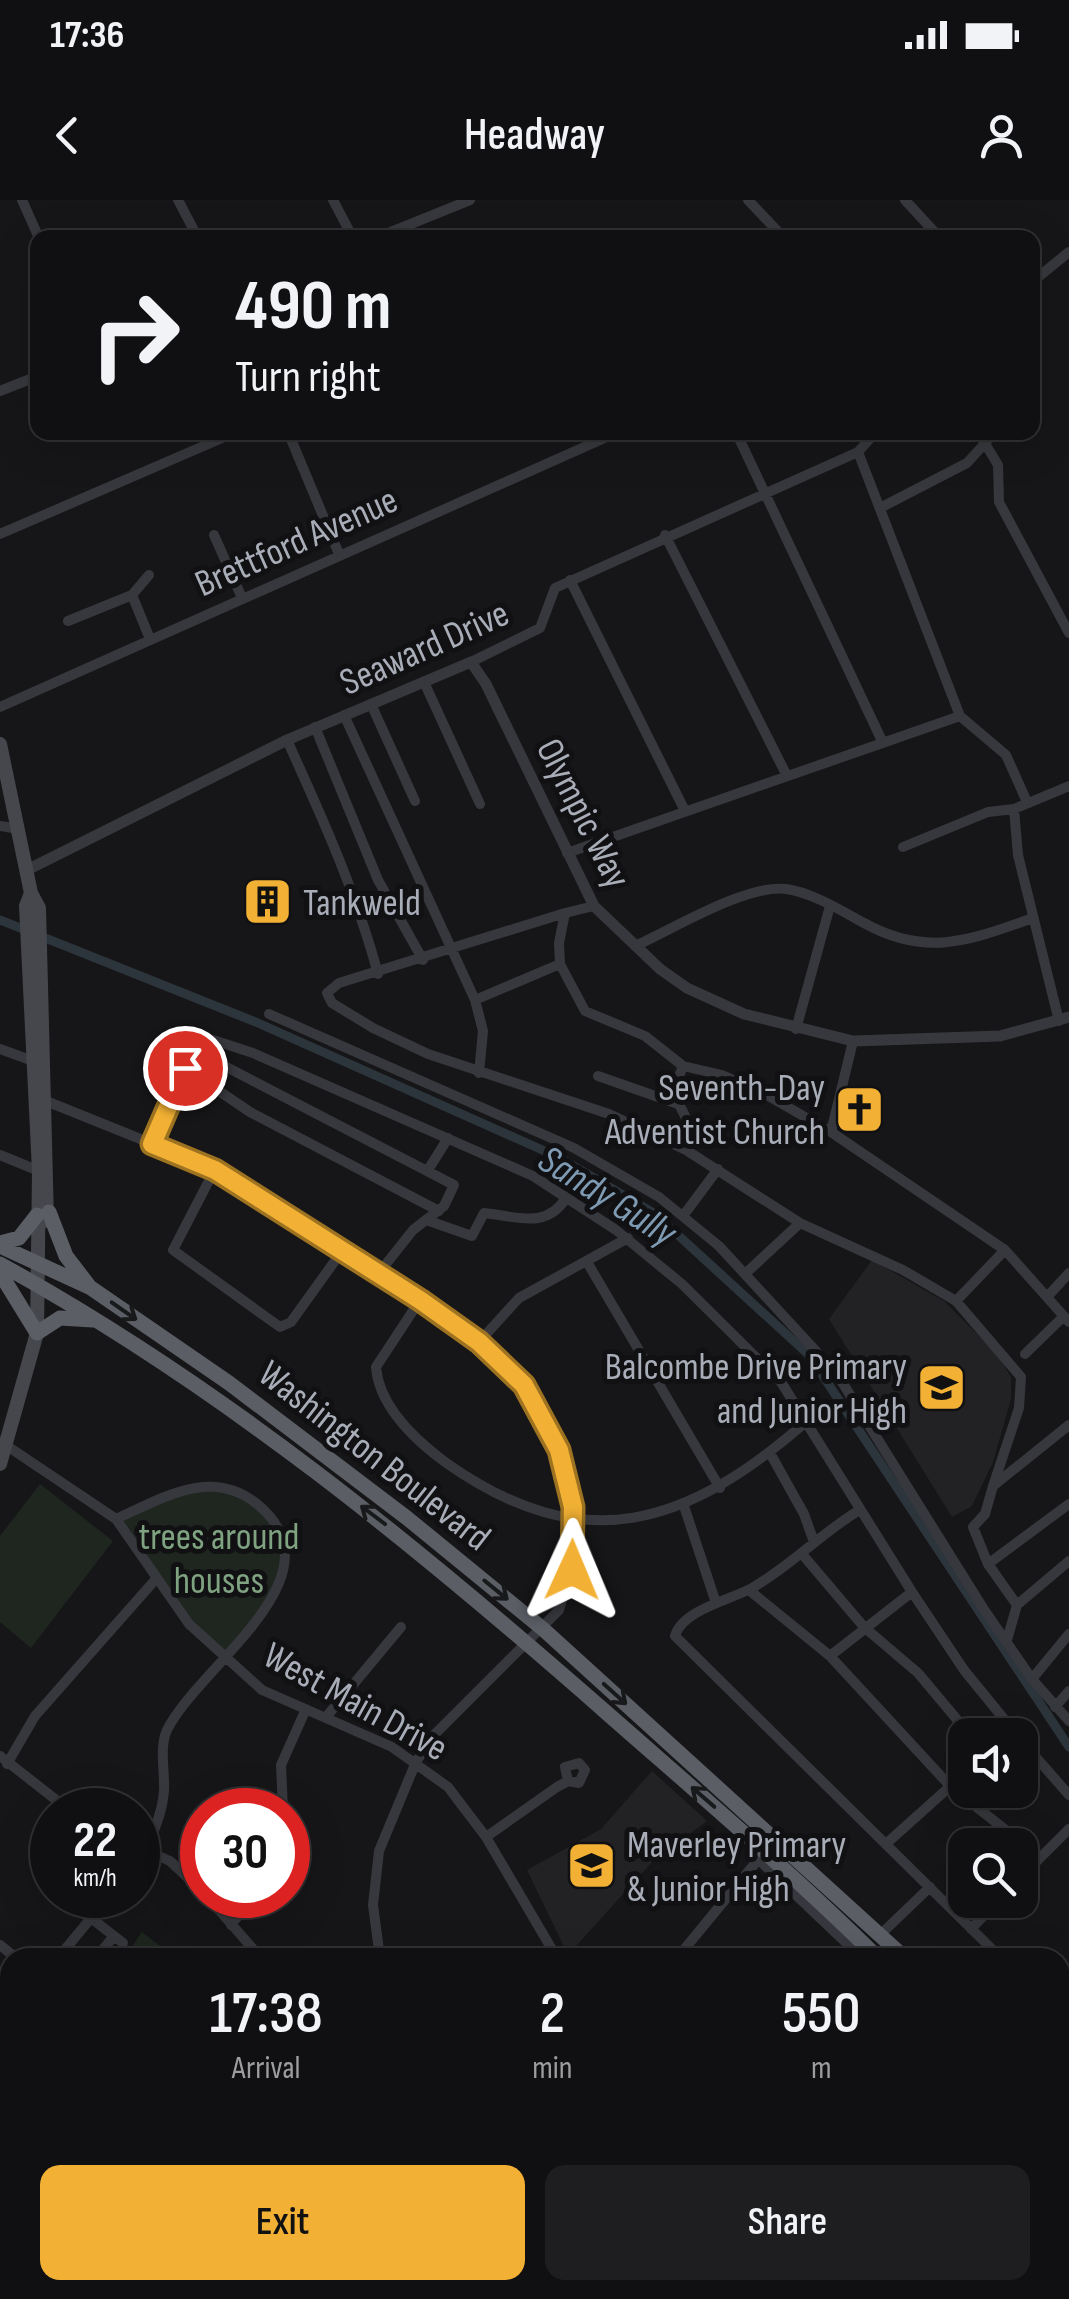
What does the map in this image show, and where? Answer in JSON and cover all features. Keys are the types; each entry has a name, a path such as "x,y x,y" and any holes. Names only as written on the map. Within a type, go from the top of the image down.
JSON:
{"highway":[{"path":"0,1244 24,1234 43,1214 66,1256 91,1288"},
{"name":"Washington Boulevard","path":"0,1244 38,1266 91,1288 229,1383 543,1629 895,1948"},
{"name":"Washington Boulevard","path":"0,1264 101,1322 240,1416 394,1530 528,1644 867,1948"},
{"path":"0,1274 38,1333 60,1318 101,1322"}],"main road":[{"path":"0,744 32,902 46,1102 38,1333 0,1464"},
{"path":"38,965 33,1060 43,1214"}],"street":[{"path":"22,200 36,230"},
{"path":"178,200 194,230"},
{"path":"333,200 349,230"},
{"path":"396,230 470,200"},
{"path":"748,200 776,230"},
{"path":"905,200 933,230"},
{"path":"1040,276 1069,252"},
{"path":"0,391 30,379"},
{"path":"0,534 217,440"},
{"path":"291,440 340,554"},
{"name":"Brettford Avenue","path":"0,707 600,440"},
{"path":"740,440 883,743"},
{"path":"685,811 570,580 762,491 858,452 869,440"},
{"path":"880,508 967,463 980,440"},
{"path":"984,440 998,466 999,502 1069,633"},
{"path":"858,452 960,716 1006,755 1027,802"},
{"path":"665,535 786,774"},
{"path":"214,536 242,598"},
{"path":"68,621 132,596 149,575"},
{"name":"Seaward Drive","path":"26,870 287,740 471,662 540,628 555,588 570,580"},
{"path":"132,596 150,640"},
{"name":"Olympic Way","path":"471,662 486,684 594,906 687,988 744,1014 854,1041 968,1040 1064,1019"},
{"path":"424,682 480,804"},
{"path":"371,704 415,801"},
{"path":"344,715 474,1000 483,1031 478,1073"},
{"path":"567,852 960,716"},
{"path":"316,727 378,880 423,960"},
{"path":"287,740 340,859 378,974"},
{"path":"903,846 988,812 1014,809 1069,786"},
{"path":"1014,809 1018,855 1064,1019"},
{"path":"0,826 18,829"},
{"path":"635,946 753,892 786,889 878,931 925,944 950,945 1034,918"},
{"path":"594,906 524,923 451,952 339,984 327,993 332,1003 373,1028 478,1073 572,1100 686,1150 800,1223 903,1270 956,1300 1021,1377 1019,1408 985,1514 972,1527 988,1564 1017,1605"},
{"path":"796,1029 830,906"},
{"path":"565,913 558,943 560,964 585,1011 645,1036 683,1066 736,1081 831,1132 1005,1250 1066,1319 1025,1354"},
{"path":"474,1000 560,964"},
{"path":"270,1014 574,1148 682,1216 746,1273 836,1374 1032,1680 1069,1721"},
{"path":"152,1144 202,1039 224,1042 533,1176 628,1238 759,1357 807,1420 858,1510 964,1670 1002,1718"},
{"path":"831,1132 854,1041"},
{"path":"0,1049 33,1060"},
{"path":"192,1056 212,1060 455,1187 439,1211 414,1230 378,1274"},
{"path":"683,1066 673,1092 686,1120 686,1150"},
{"path":"185,1068 250,1112 439,1211"},
{"path":"598,1076 678,1104"},
{"path":"46,1102 215,1170 420,1300 479,1342 524,1385 559,1450 573,1518 572,1570 559,1610 433,1736 416,1762 379,1850 374,1905 379,1948"},
{"path":"428,1170 448,1138"},
{"path":"0,1155 39,1171"},
{"path":"215,1170 173,1250 280,1327 292,1322 342,1250"},
{"path":"682,1216 718,1170"},
{"path":"429,1221 472,1236 484,1213 538,1220 555,1212 566,1198"},
{"path":"746,1273 800,1223"},
{"path":"479,1342 519,1298 628,1238"},
{"path":"956,1300 1005,1250"},
{"path":"587,1262 720,1488"},
{"path":"1048,1297 1069,1274"},
{"path":"420,1300 376,1367 386,1404 436,1454 482,1488 525,1506 573,1518 648,1517 684,1506 720,1488 770,1453 807,1420"},
{"path":"993,1486 1069,1424"},
{"name":"West Main Drive","path":"4,1443 116,1519 188,1624 262,1690 327,1716 416,1762 448,1787 486,1836 549,1948"},
{"path":"770,1453 804,1514 814,1542"},
{"path":"116,1519 188,1487 220,1485 240,1491 272,1516 287,1543 286,1566 278,1591 222,1657 166,1733 160,1808"},
{"path":"988,1564 1069,1504"},
{"path":"684,1506 716,1603"},
{"path":"858,1510 749,1590 716,1603 674,1633 991,1948"},
{"path":"802,1554 864,1627 918,1673 956,1718"},
{"path":"1007,1640 1017,1605 1069,1561"},
{"path":"40,1788 4,1760 35,1716 155,1580"},
{"path":"749,1590 830,1656 948,1784"},
{"path":"830,1656 912,1592"},
{"path":"327,1716 402,1627"},
{"path":"1032,1680 1069,1634"},
{"path":"1054,1706 1069,1691"},
{"path":"282,1788 282,1764 306,1709"},
{"path":"1038,1761 1069,1795"},
{"path":"486,1836 568,1781"},
{"path":"887,1843 948,1790"},
{"path":"978,1808 1040,1857 1069,1829"},
{"path":"685,1948 762,1856 852,1948"},
{"path":"881,1934 930,1887"},
{"path":"66,1948 91,1918 118,1939 108,1948"},
{"path":"224,1918 251,1948"},
{"path":"230,1926 236,1918"},
{"path":"972,1929 982,1918"}],"shaded area":[{"name":"Balcombe Drive Primary and Junior High","path":"872,1260 944,1301 998,1355 1011,1377 1011,1399 993,1462 972,1506 952,1517 829,1319"},
{"name":"Maverley Primary & Junior High","path":"652,1771 707,1821 653,1861 574,1948 565,1948 527,1870 601,1829"}],"green space":[{"path":"40,1484 113,1541 31,1648 0,1622 0,1536"},
{"name":"trees around houses","path":"220,1485 274,1519 283,1537 285,1555 282,1574 262,1610 221,1654 189,1624 116,1519 188,1487"},
{"path":"142,1932 162,1948 131,1948"}],"waterway":[{"name":"Sandy Gully","path":"0,920 258,1023 558,1157 655,1214 809,1355 1069,1747"}],"place":[{"name":"Tankweld","path":"268,902"},
{"name":"Seventh-Day Adventist Church","path":"860,1109"},
{"name":"Balcombe Drive Primary and Junior High","path":"942,1388"},
{"name":"Maverley Primary & Junior High","path":"592,1866"}],"route":[{"path":"185,1068 166,1104 152,1144 215,1170 420,1300 479,1342 524,1385 559,1450 573,1507 572,1570"}]}
